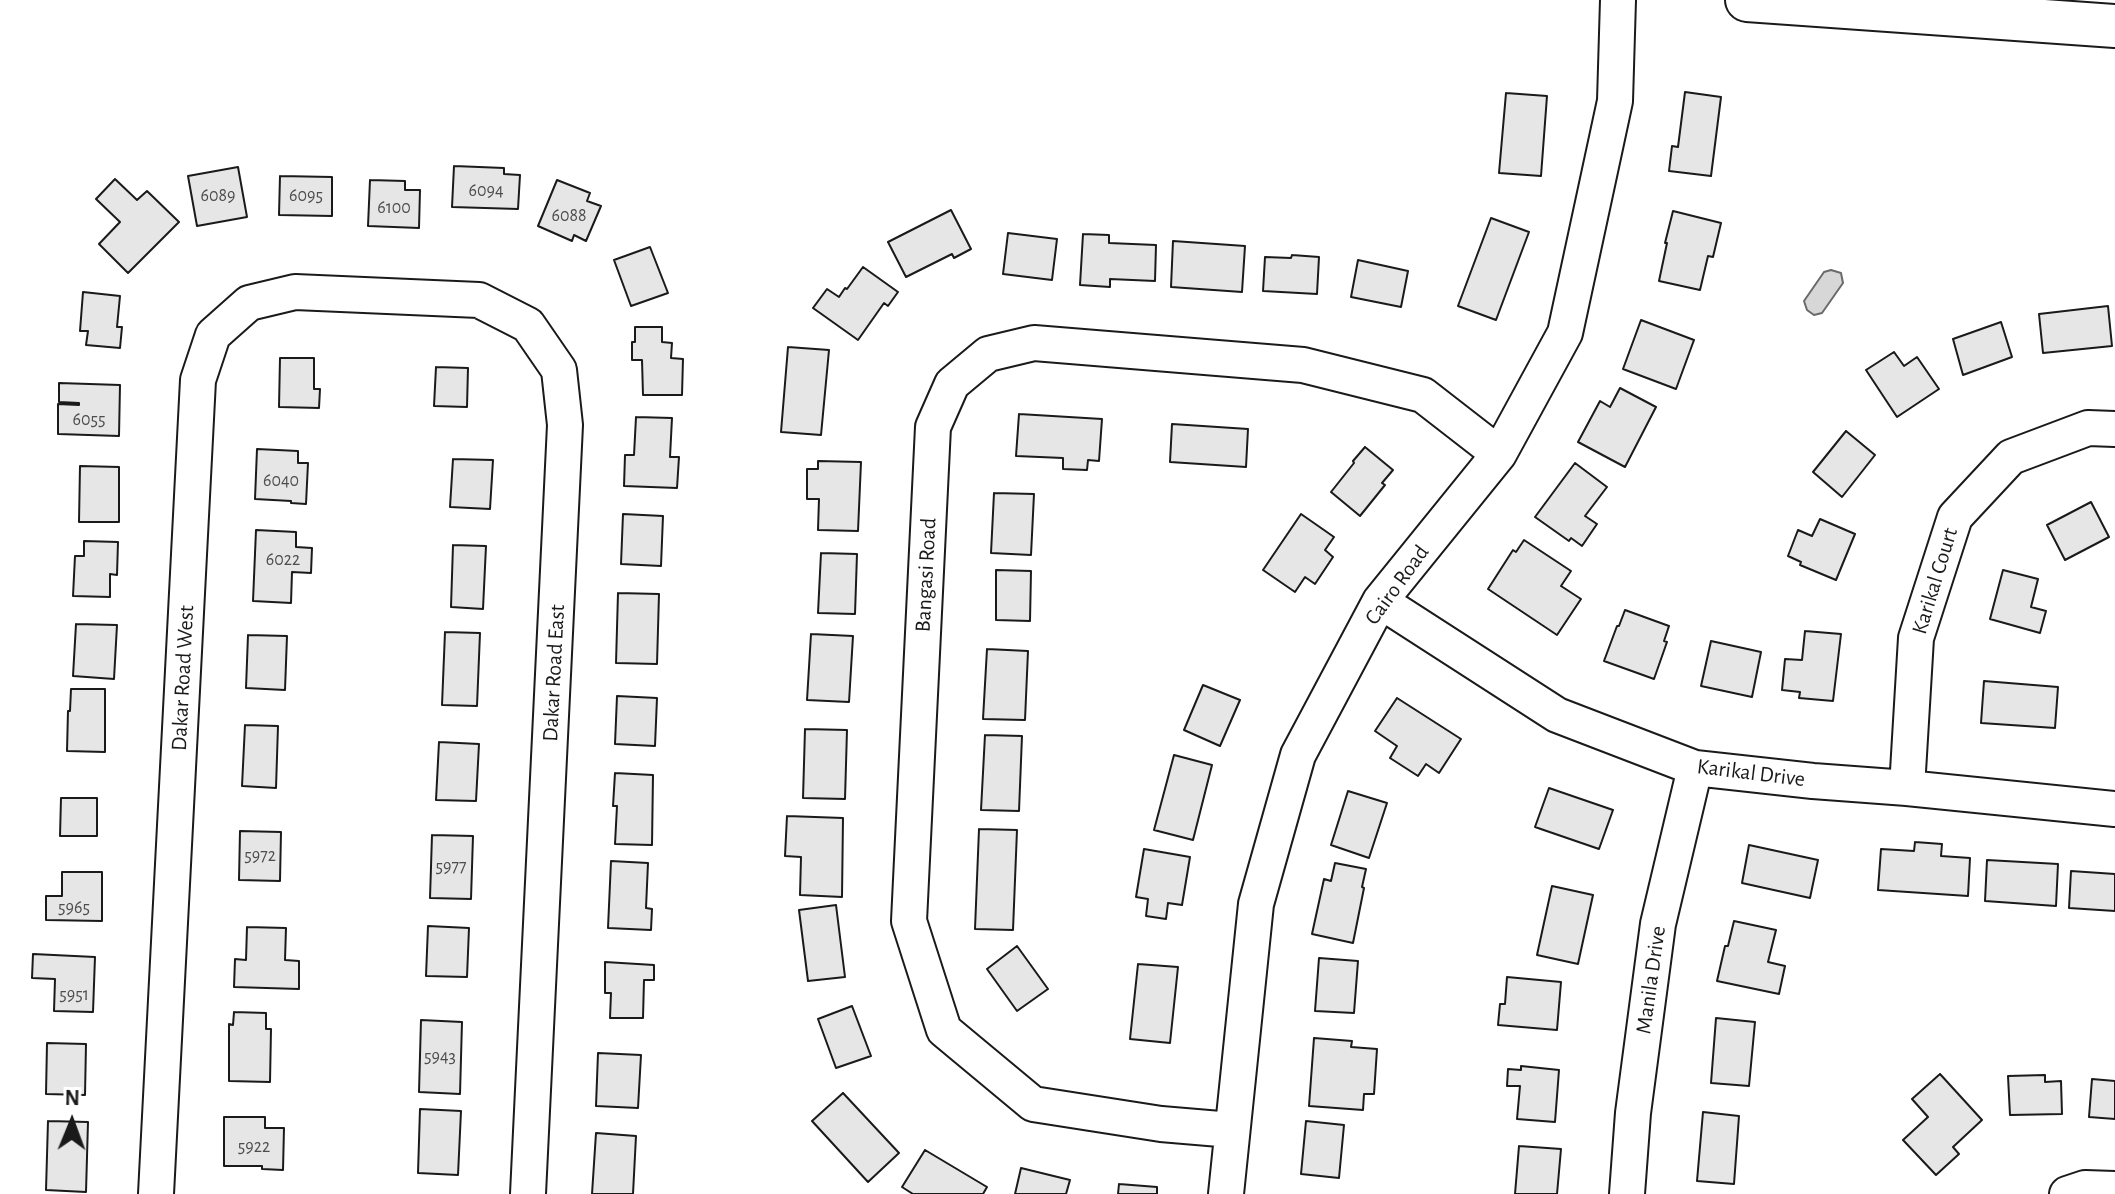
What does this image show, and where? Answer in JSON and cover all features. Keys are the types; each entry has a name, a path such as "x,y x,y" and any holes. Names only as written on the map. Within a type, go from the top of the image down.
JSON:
{"main road":[{"path":"1747,0 2115,26"}],"street":[{"name":"Cairo Road","path":"1226,1194 1256,904 1298,755 1380,601 1499,454 1565,333 1615,101 1618,0"},
{"name":"Dakar Road West","path":"156,1194 198,380 213,335 249,303 295,292 370,295"},
{"name":"Dakar Road East","path":"370,295 479,300 528,325 559,370 565,425 528,1194"},
{"name":"Bangasi Road","path":"1232,1130 1161,1124 1033,1104 944,1030 909,921 933,427 952,384 988,354 1034,343 1303,365 1423,395 1499,454"},
{"name":"Karikal Court","path":"1907,788 1916,638 1955,517 2011,457 2088,428 2115,429"},
{"name":"Karikal Drive","path":"1380,601 1557,715 1695,768 2115,809"},
{"name":"Manila Drive","path":"1627,1194 1633,1113 1658,924 1695,768"},
{"path":"2067,1194 2085,1188 2115,1189"}],"shaded area":[{"path":"1831,270 1841,273 1843,283 1822,313 1814,315 1807,310 1804,301 1824,272"}],"building":[{"path":"1685,92 1721,97 1711,176 1669,171 1672,146 1678,147"},
{"path":"1506,93 1547,96 1541,176 1499,173"},
{"path":"454,166 504,168 504,174 520,175 518,209 452,207"},
{"path":"238,167 247,217 197,226 188,176"},
{"path":"280,176 332,177 332,216 279,215"},
{"path":"115,179 137,200 147,191 179,222 128,273 99,244 120,222 96,199"},
{"path":"370,180 405,181 405,190 420,190 419,228 368,226"},
{"path":"557,180 590,193 587,201 601,206 586,241 574,235 572,241 538,226"},
{"path":"951,210 971,249 954,258 952,254 906,277 888,242"},
{"path":"1673,211 1721,223 1713,257 1708,256 1700,290 1659,281"},
{"path":"1491,218 1529,232 1496,320 1458,306"},
{"path":"1008,233 1057,239 1052,280 1003,274"},
{"path":"1083,234 1109,235 1109,243 1156,245 1155,281 1110,279 1110,287 1080,285"},
{"path":"1173,241 1245,246 1242,292 1171,287"},
{"path":"650,247 668,293 631,306 614,260"},
{"path":"1292,255 1319,257 1317,294 1263,291 1265,257 1291,258"},
{"path":"1358,260 1408,271 1401,307 1351,297"},
{"path":"863,267 898,292 888,306 884,303 858,340 813,308 827,289 839,297"},
{"path":"83,292 120,296 117,327 122,327 120,348 86,345 88,331 80,331"},
{"path":"2108,306 2112,346 2043,353 2039,314"},
{"path":"1641,320 1694,340 1676,389 1623,369"},
{"path":"2001,322 2012,357 1963,375 1953,339"},
{"path":"635,327 662,327 662,342 672,343 671,358 683,359 682,395 643,395 642,360 632,360"},
{"path":"788,347 829,350 821,435 781,432"},
{"path":"1894,352 1904,366 1917,357 1939,389 1897,417 1866,370"},
{"path":"280,358 314,358 314,389 320,389 319,408 279,407"},
{"path":"436,367 468,368 467,407 434,406"},
{"path":"59,383 120,385 119,436 58,434 58,404 79,405 59,402"},
{"path":"1620,388 1656,407 1625,467 1578,442 1600,401 1610,407"},
{"path":"1019,414 1102,419 1099,461 1088,460 1087,470 1063,469 1063,458 1016,456"},
{"path":"636,417 672,418 670,457 679,457 677,488 624,486 625,455 634,455"},
{"path":"1172,424 1248,429 1246,467 1170,462"},
{"path":"1846,431 1875,455 1842,497 1813,472"},
{"path":"1365,447 1393,470 1360,516 1331,492"},
{"path":"257,449 298,451 298,463 308,463 306,504 255,499"},
{"path":"453,459 493,460 490,509 450,507"},
{"path":"818,461 861,462 858,531 818,530 819,499 807,499 807,469 818,469"},
{"path":"1575,463 1607,487 1585,516 1597,524 1582,546 1571,538 1569,541 1535,517"},
{"path":"80,466 119,467 119,522 79,522"},
{"path":"994,493 1034,494 1031,555 991,553"},
{"path":"2091,502 2109,537 2065,560 2047,525"},
{"path":"623,514 663,516 661,566 621,564"},
{"path":"1301,514 1334,537 1325,550 1333,557 1315,584 1305,577 1295,592 1263,570"},
{"path":"1820,519 1855,534 1836,580 1800,565 1801,562 1788,556 1798,530 1812,536"},
{"path":"256,530 296,532 296,547 312,548 311,573 292,572 291,603 253,601"},
{"path":"1524,540 1571,571 1561,586 1581,599 1557,635 1488,589 1513,550 1516,552"},
{"path":"84,541 118,542 117,575 110,574 110,597 73,596 75,556 84,556"},
{"path":"453,545 486,546 483,609 451,607"},
{"path":"821,553 857,554 855,614 818,613"},
{"path":"996,570 1031,571 1030,621 996,620"},
{"path":"2003,570 2038,579 2031,607 2046,611 2040,633 1990,619"},
{"path":"618,593 659,594 657,664 616,663"},
{"path":"1625,610 1669,626 1664,641 1667,642 1654,679 1604,661"},
{"path":"76,624 117,625 114,679 73,676"},
{"path":"1805,631 1841,634 1833,701 1799,698 1800,692 1782,690 1785,659 1802,660"},
{"path":"445,632 480,633 477,706 442,705"},
{"path":"811,634 853,636 849,702 807,700"},
{"path":"248,635 287,636 285,690 246,688"},
{"path":"1711,641 1761,652 1752,697 1701,686"},
{"path":"987,649 1028,651 1025,720 983,719"},
{"path":"1984,681 2058,687 2055,728 1981,723"},
{"path":"1203,685 1240,700 1220,746 1184,730"},
{"path":"71,689 105,689 105,752 67,751"},
{"path":"617,696 657,698 655,746 615,744"},
{"path":"1397,698 1461,739 1439,773 1426,764 1418,776 1390,758 1397,746 1375,731"},
{"path":"245,725 278,726 276,788 242,786"},
{"path":"805,729 847,730 845,799 803,798"},
{"path":"985,735 1022,736 1019,811 981,810"},
{"path":"439,742 479,744 476,801 436,800"},
{"path":"1174,755 1212,765 1193,840 1154,830"},
{"path":"615,773 653,775 652,845 615,844"},
{"path":"1549,788 1613,810 1599,849 1535,827"},
{"path":"1348,791 1387,803 1369,858 1331,845"},
{"path":"61,798 97,798 97,836 60,836"},
{"path":"787,816 843,818 842,897 800,895 801,857 785,856"},
{"path":"979,829 1017,830 1013,930 975,929"},
{"path":"240,831 281,832 280,881 239,880"},
{"path":"432,835 473,836 471,899 430,898"},
{"path":"1915,842 1942,844 1941,856 1970,858 1968,896 1878,890 1881,849 1914,851"},
{"path":"1749,845 1818,860 1810,898 1742,883"},
{"path":"1144,849 1190,857 1182,905 1168,903 1166,919 1146,916 1148,899 1136,897"},
{"path":"1987,860 2058,864 2056,906 1985,901"},
{"path":"611,861 648,863 646,908 652,909 651,930 608,928"},
{"path":"1335,863 1366,869 1353,943 1312,934 1324,879 1331,881"},
{"path":"2071,871 2115,874 2115,911 2069,908"},
{"path":"62,872 102,872 102,921 46,920 46,896 62,896"},
{"path":"1552,886 1593,895 1578,964 1537,955"},
{"path":"836,905 845,977 808,981 799,910"},
{"path":"1734,921 1776,930 1768,962 1785,966 1779,994 1717,981"},
{"path":"428,926 469,928 467,977 426,976"},
{"path":"247,927 286,928 285,960 299,961 299,989 234,987 235,959 246,960"},
{"path":"1017,946 1048,989 1017,1011 987,969"},
{"path":"33,954 95,957 93,1012 54,1011 55,979 32,978"},
{"path":"1319,958 1358,961 1354,1013 1315,1011"},
{"path":"605,962 654,965 654,980 644,980 643,1018 610,1018 611,993 605,993"},
{"path":"1138,964 1178,967 1170,1043 1130,1039"},
{"path":"1507,977 1561,982 1557,1030 1498,1025 1500,1004 1505,1004"},
{"path":"852,1006 871,1056 836,1068 818,1019"},
{"path":"234,1012 266,1013 266,1029 271,1029 270,1082 229,1081 229,1024 233,1025"},
{"path":"1716,1018 1755,1022 1749,1086 1711,1083"},
{"path":"421,1020 462,1022 460,1094 419,1092"},
{"path":"1314,1038 1352,1041 1351,1047 1377,1049 1374,1094 1364,1094 1363,1110 1309,1106"},
{"path":"47,1043 86,1044 85,1095 46,1094"},
{"path":"598,1053 641,1055 638,1108 596,1106"},
{"path":"1521,1066 1559,1070 1555,1122 1517,1119 1520,1086 1507,1086 1508,1069 1521,1070"},
{"path":"1940,1074 1982,1120 1953,1147 1959,1154 1936,1175 1903,1140 1928,1117 1912,1099"},
{"path":"2045,1075 2045,1082 2061,1081 2062,1114 2010,1115 2008,1076"},
{"path":"2092,1079 2115,1081 2115,1119 2089,1117"},
{"path":"843,1093 899,1153 868,1182 812,1121"},
{"path":"420,1109 461,1111 458,1175 418,1173"},
{"path":"1703,1112 1739,1116 1734,1184 1697,1181"},
{"path":"224,1117 265,1117 265,1128 284,1128 283,1170 262,1169 262,1166 224,1166"},
{"path":"48,1121 88,1122 86,1192 46,1190"},
{"path":"1306,1121 1344,1125 1339,1178 1301,1174"},
{"path":"596,1133 636,1136 633,1194 592,1194"},
{"path":"1519,1146 1561,1149 1557,1194 1515,1194"},
{"path":"925,1150 987,1187 983,1194 913,1194 902,1187"},
{"path":"1021,1168 1070,1180 1066,1194 1015,1194"},
{"path":"1119,1184 1157,1187 1157,1194 1118,1194"}]}
